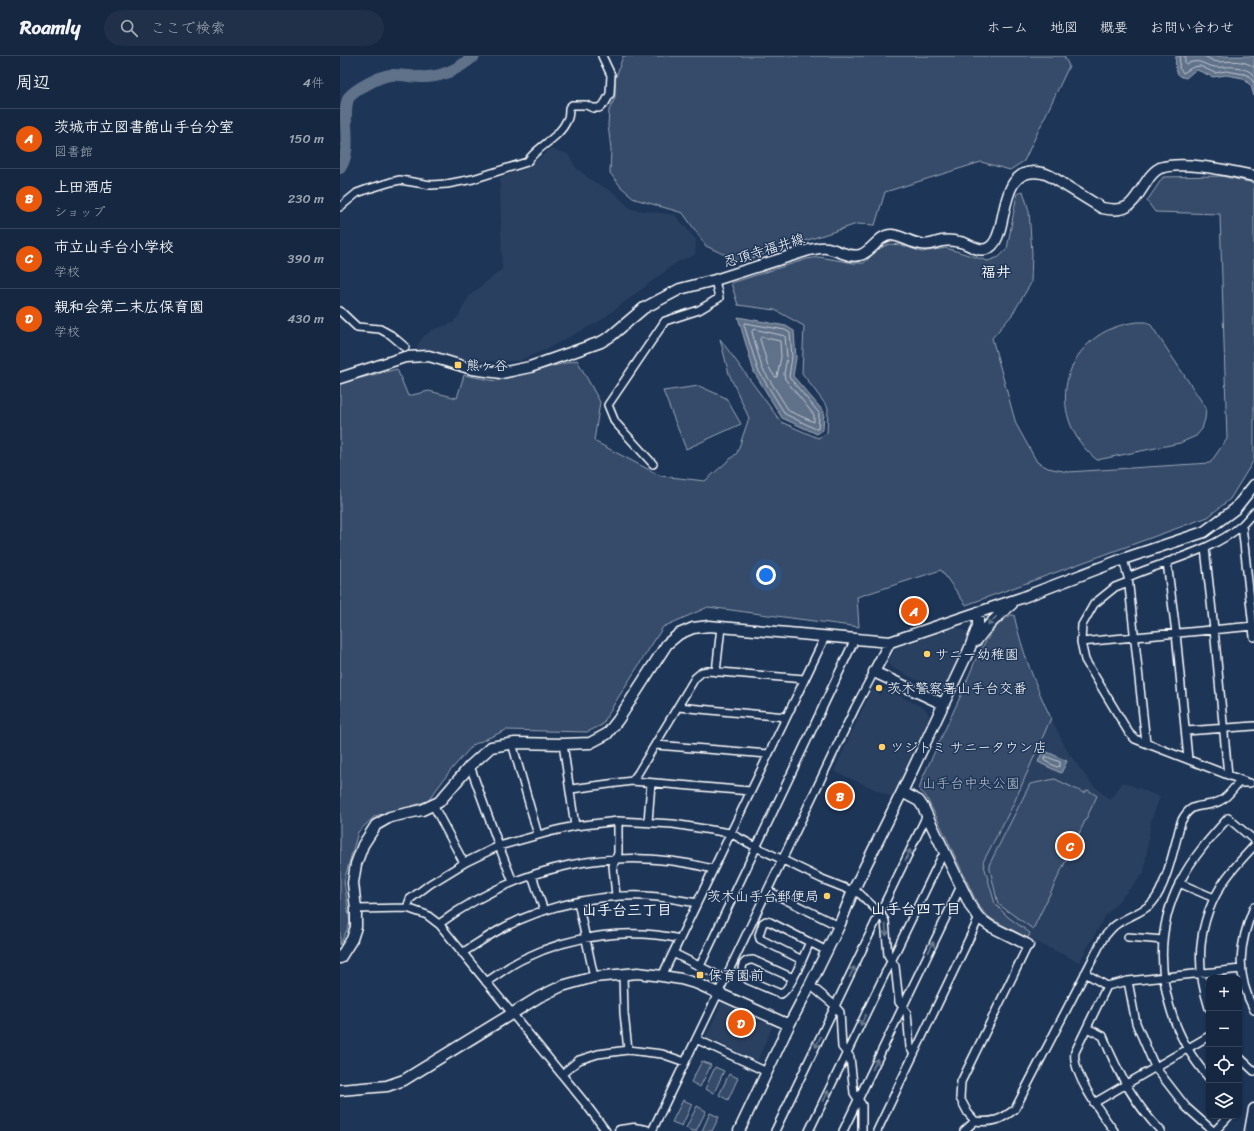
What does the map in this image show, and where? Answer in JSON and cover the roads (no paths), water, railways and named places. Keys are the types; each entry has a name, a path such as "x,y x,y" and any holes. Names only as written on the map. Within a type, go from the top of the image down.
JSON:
{"street":[{"path":"340,207 357,194 368,189 396,181 408,181 432,185 446,184 485,176 527,162 531,155 548,143 568,120 569,108 572,105 586,105 593,108 599,108 605,103 610,94 611,76 602,56"},
{"name":"忍頂寺福井線","path":"340,378 405,357 414,356 429,356 472,369 501,373 530,367 601,342 611,336 644,308 680,289 715,280 772,261 819,248 828,248 851,256 859,256 864,254 884,237 891,235 920,244 928,245 943,241 960,242 985,250 992,246 998,236 1010,188 1019,178 1030,172 1043,173 1102,208 1112,210 1121,210 1131,205 1151,175 1158,169 1168,166 1222,169 1254,176"},
{"path":"653,464 615,422 608,405 665,320 699,310 719,298 715,280"},
{"path":"340,311 357,327 380,329 391,335 405,347"},
{"path":"340,958 352,939 356,927 356,909 353,883 356,864 363,845 376,825 390,817 422,810 439,802 470,766 491,748 512,744 590,743 606,734 618,720 667,644 679,634 693,628 709,626 890,642 1021,598 1124,559 1204,532 1235,509 1254,487"},
{"path":"1252,783 1135,739 1129,733 1086,660 1082,642 1082,624 1094,604 1115,587 1128,579 1167,562 1205,548 1242,525 1254,512"},
{"path":"1242,525 1254,637"},
{"path":"1205,548 1228,775"},
{"path":"1124,559 1135,637 1146,743"},
{"path":"1167,562 1176,633 1188,759"},
{"path":"969,650 999,613 1021,598"},
{"path":"739,1131 789,1025 827,951 853,891 902,792 969,650 978,626 978,612"},
{"path":"1082,642 1253,626"},
{"path":"716,672 720,627"},
{"path":"662,976 825,637"},
{"path":"700,966 855,639"},
{"path":"652,1131 782,860 890,642"},
{"path":"632,781 656,745 695,678 702,672 804,679"},
{"path":"874,672 943,704"},
{"path":"678,707 786,716"},
{"path":"1186,732 1254,726"},
{"path":"512,744 538,835"},
{"path":"563,744 571,789 575,826"},
{"path":"656,745 768,754"},
{"path":"470,766 513,882"},
{"path":"571,789 632,781 750,791"},
{"path":"648,822 651,783"},
{"path":"902,792 919,801 971,907 979,918 990,926 1028,945 961,1082 960,1098 968,1113 975,1121 988,1122 1004,1118 1015,1109 1104,937 1116,924 1140,912 1151,904 1158,896 1181,822 1185,814 1192,808 1221,800 1238,783 1252,783"},
{"path":"433,805 464,863"},
{"path":"775,1131 927,815"},
{"path":"1206,1074 1187,1049 1176,1028 1163,976 1163,940 1172,900 1179,883 1191,862 1228,818 1254,840"},
{"path":"616,896 613,866 618,853 618,821"},
{"path":"407,908 410,899 430,884 464,863 499,846 575,826 618,821 648,822 673,824 730,833 822,879 860,894 880,912 885,920 888,955 892,959 895,966 900,1002 907,1013 910,1047 914,1054"},
{"path":"1206,996 1200,973 1200,948 1203,929 1214,898 1221,885 1254,846"},
{"path":"809,1131 941,858 946,854"},
{"path":"439,924 469,904 513,882 568,865 616,859 671,861 713,869"},
{"path":"532,875 544,911"},
{"path":"1179,883 1214,898"},
{"path":"844,1131 961,886"},
{"path":"768,891 838,926"},
{"path":"462,953 501,928 544,911 578,902 616,896 658,897 697,903"},
{"path":"578,902 594,977"},
{"path":"1254,907 1246,926 1241,952 1241,969 1244,985 1254,1010"},
{"path":"356,909 407,908 427,915 439,924 562,1074 606,1131"},
{"path":"877,1131 979,918"},
{"path":"802,960 760,939 759,935 763,923 766,921 770,922 827,951"},
{"path":"486,982 523,958 542,950 586,939 608,935 628,934 664,935 680,939"},
{"path":"1128,937 1163,940"},
{"path":"793,978 753,960 746,961 742,969 744,977 748,980 781,994 784,993 793,978 810,942"},
{"path":"673,954 725,979"},
{"path":"1085,973 1107,986 1128,980 1241,969"},
{"path":"340,1090 386,1086 404,1080 539,998 562,986 594,977 638,973 681,979 698,984 789,1025"},
{"path":"623,974 624,1013 628,1050"},
{"path":"1128,980 1136,1022 1155,1067 1186,1107 1214,1131 1226,1119"},
{"path":"810,985 840,1012 842,1047 850,1057 854,1093 862,1105 862,1131"},
{"path":"1107,986 1075,1052 1074,1058 1083,1082 1094,1102 1114,1131"},
{"path":"1087,1028 1103,1036 1112,1060 1125,1085 1139,1105 1161,1131"},
{"path":"1094,1102 1206,1038"},
{"path":"696,1039 767,1072"},
{"path":"562,1074 579,1060 598,1054 628,1050 662,1054 685,1062"},
{"path":"1242,1060 1254,1071"},
{"path":"1250,1131 1254,1109"},
{"path":"964,1131 975,1121"},
{"path":"620,1131 634,1129 646,1131"}],"water":[{"path":"1176,56 1254,56 1254,96 1251,86 1243,78 1226,75 1213,77 1197,70 1186,78 1182,77 1176,70"},
{"path":"738,317 786,326 794,331 796,358 793,376 824,412 823,430 817,434 782,418 754,372"},
{"path":"1043,750 1067,761 1061,773 1038,762"}],"waterway":[{"path":"340,168 346,151 347,104 349,97 352,94 368,83 390,75 422,77 440,75 464,64 474,56"}],"place":[{"name":"熊ヶ谷","path":"458,365"},
{"name":"茨城市立図書館山手台分室","path":"914,611"},
{"name":"サニー幼稚園","path":"927,654"},
{"name":"茨木警察署山手台交番","path":"879,688"},
{"name":"ツジトミ サニータウン店","path":"882,747"},
{"name":"上田酒店","path":"840,796"},
{"name":"市立山手台小学校","path":"1070,846"},
{"name":"茨木山手台郵便局","path":"827,896"},
{"name":"保育園前","path":"700,975"},
{"name":"親和会第二末広保育園","path":"741,1023"}],"district":[{"name":"福井","path":"996,272"},
{"name":"山手台四丁目","path":"916,909"},
{"name":"山手台三丁目","path":"627,910"}],"park label":[{"name":"山手台中央公園","path":"971,783"}]}
